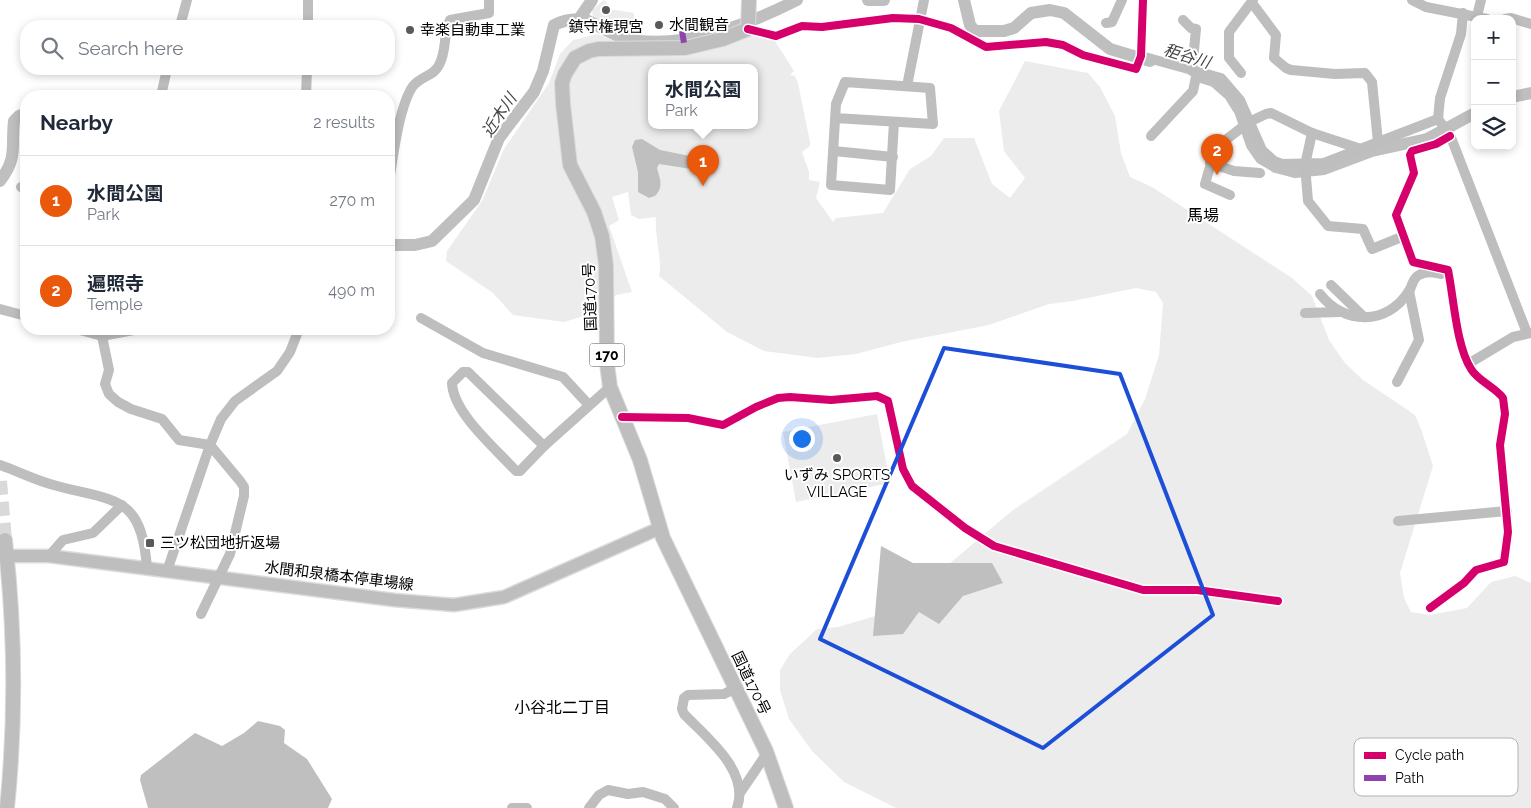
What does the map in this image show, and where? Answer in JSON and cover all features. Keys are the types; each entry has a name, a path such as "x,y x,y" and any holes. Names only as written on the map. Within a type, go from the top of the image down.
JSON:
{"highway":[{"path":"748,27 749,5"},
{"name":"国道170号","path":"748,27 723,38 685,48 589,51 575,58 565,74 562,82 563,104 567,156 600,226 604,246 610,386 640,460 660,528 672,559 767,753 786,808"},
{"path":"5,540 3,555 13,716 6,808"},
{"path":"0,591 5,726 0,785"}],"main road":[{"name":"水間和泉橋本停車場線","path":"3,555 49,556 435,604 466,604 504,597 660,528"}],"street":[{"path":"182,20 187,0"},
{"path":"308,0 308,20"},
{"path":"395,139 406,102 413,87 420,79 437,70 441,62 450,20 489,13 489,0"},
{"path":"907,86 924,0"},
{"path":"1106,23 1112,22 1122,0"},
{"path":"748,27 776,36 802,26 822,27 893,18 919,19 951,28 986,47 1046,42 1062,45 1082,55 1136,69 1140,61 1142,0"},
{"path":"1412,0 1426,7 1474,15"},
{"path":"1481,0 1482,15"},
{"path":"1241,73 1229,58 1229,32 1232,25 1252,2 1276,35 1274,58 1286,68 1335,74 1365,73 1372,82 1378,142"},
{"path":"1463,12 1458,46 1440,98 1438,119 1450,135 1529,333 1513,337 1468,364"},
{"path":"1150,136 1193,91 1196,29 1191,28 1183,20"},
{"path":"1516,20 1531,24"},
{"path":"1140,61 1194,75 1221,78 1230,86 1240,100 1246,124 1258,144 1268,157 1282,164 1305,165 1324,163 1438,119"},
{"path":"162,90 166,75"},
{"path":"306,90 307,75"},
{"path":"835,118 933,124 930,88 844,82 836,104 835,118 834,151 832,185 890,190 894,122"},
{"path":"1230,195 1205,184 1210,163 1223,142 1246,124 1271,113 1312,133 1361,148"},
{"path":"1312,133 1305,165 1308,201 1328,226 1363,229 1372,249 1404,236"},
{"path":"1430,608 1464,583 1476,570 1504,562 1508,532 1500,445 1505,406 1500,394 1472,372 1468,364 1458,337 1458,323 1448,270 1413,262 1396,215 1414,173 1410,155 1412,151 1436,144 1450,135"},
{"path":"834,151 893,157"},
{"path":"1210,163 1234,170 1260,173"},
{"path":"1320,294 1326,302 1341,312 1356,318 1386,314 1409,291 1414,279 1424,273 1450,276"},
{"path":"1331,286 1364,317"},
{"path":"1397,382 1419,340 1409,291"},
{"path":"0,309 20,312"},
{"path":"1305,313 1341,312"},
{"path":"421,318 483,353 563,378 588,404"},
{"path":"98,335 107,335"},
{"path":"168,571 210,444 226,411 281,366 290,352 297,335"},
{"path":"102,336 109,370 105,384 109,394 118,402 131,409 162,419 179,440 210,444 244,487 244,496 237,520 236,537 220,578 201,614"},
{"path":"544,446 468,372 463,372 452,383 456,400 475,427 516,471 520,470 588,404 610,386"},
{"path":"622,417 688,418 723,425 756,407 778,398 832,400 877,396 888,401 903,469 912,486 965,528 994,546 1143,590 1197,590 1278,601"},
{"path":"0,465 51,484 102,496 122,505 140,527 146,542 147,569"},
{"path":"49,556 64,540 93,534 122,505"},
{"path":"1398,521 1507,511"},
{"path":"736,688 724,694 688,695 684,698 682,709 684,714 728,764 738,781 740,793 737,808"},
{"path":"740,793 767,753"},
{"path":"589,808 598,794 608,790 628,794 643,792 664,799 674,808"},
{"path":"512,808 527,808"}],"highlighted area":[{"path":"944,348 1120,374 1213,615 1043,748 820,639"}],"shaded area":[{"path":"604,0 609,5 609,9 634,13 634,26 641,29 641,31 617,32 593,17 592,10"},
{"path":"752,32 773,38 794,71 790,75 795,76 798,83 810,142 810,146 802,152 809,172 809,180 820,182 816,198 833,222 836,218 883,213 910,169 931,156 944,138 974,138 992,184 1010,198 1025,178 1004,151 999,111 1025,61 1088,73 1100,87 1115,116 1121,153 1130,177 1152,187 1292,278 1312,296 1329,340 1345,363 1363,380 1415,415 1433,466 1400,573 1404,598 1411,612 1430,615 1467,608 1491,582 1515,576 1531,583 1531,808 896,808 844,782 812,751 789,719 780,690 780,670 790,654 817,629 838,627 879,615 929,581 1013,510 1127,434 1145,399 1159,355 1163,303 1156,292 1136,288 1049,304 989,325 901,342 856,354 818,358 764,351 727,332 659,276 660,264 656,217 639,219 631,215 628,192 612,197 619,220 609,226 632,292 616,295 598,312 564,322 513,315 493,293 446,261 447,251 482,201 504,149 549,83 560,54 573,40 598,34 623,45 674,44"},
{"path":"642,139 660,150 705,159 709,163 709,167 698,170 659,164 657,168 660,189 655,196 649,198 638,192 638,172 632,147 635,140"},
{"name":"いずみ SPORTS VILLAGE","path":"877,414 890,483 796,502 783,432"},
{"path":"881,546 913,563 992,563 1003,583 963,596 939,624 919,612 903,634 873,636"},
{"path":"258,721 280,726 285,730 284,743 307,759 332,799 328,808 148,808 140,780 141,775 195,733 222,746 244,733"}],"waterway":[{"name":"近木川","path":"579,19 592,0"},
{"name":"近木川","path":"395,245 415,245 432,241 474,200 499,138 534,92 543,71 554,25 570,20 586,20 624,38 645,41 667,41 690,38 736,26 797,0"},
{"name":"秬谷川","path":"868,0 884,0"},
{"name":"秬谷川","path":"964,0 970,25 975,31 1004,31 1014,28 1031,13 1050,10 1064,13 1110,49 1150,61"},
{"name":"秬谷川","path":"1198,76 1214,81 1230,95 1240,111 1252,145 1261,158 1276,167 1295,172 1324,169 1372,151 1427,139 1471,115"},
{"name":"秬谷川","path":"1516,96 1531,93"},
{"name":"近木川","path":"0,181 12,159 14,121 20,116"}],"tunnel":[{"path":"0,481 5,540"}],"marked path":[{"path":"682,31 684,43"}],"cycle path":[{"path":"748,29 776,36 802,26 822,27 893,18 919,19 951,28 986,47 1046,42 1063,45 1083,55 1136,69 1141,56 1143,0"},
{"path":"1430,608 1464,583 1476,570 1504,562 1508,532 1500,445 1505,414 1503,398 1474,373 1466,359 1459,335 1448,270 1413,262 1396,215 1414,173 1410,155 1412,151 1436,144 1450,136"},
{"path":"622,417 688,418 723,425 756,407 778,398 831,400 877,396 888,401 903,469 912,486 965,528 994,546 1143,590 1197,590 1278,601"}],"place":[{"name":"鎮守権現宮","path":"606,10"},
{"name":"水間観音","path":"659,25"},
{"name":"幸楽自動車工業","path":"410,30"},
{"name":"遍照寺","path":"1217,175"},
{"name":"水間公園","path":"703,186"},
{"name":"いずみ SPORTS VILLAGE","path":"837,458"},
{"name":"三ツ松団地折返場","path":"150,543"}],"district":[{"name":"馬場","path":"1203,215"},
{"name":"小谷北二丁目","path":"562,707"}]}
